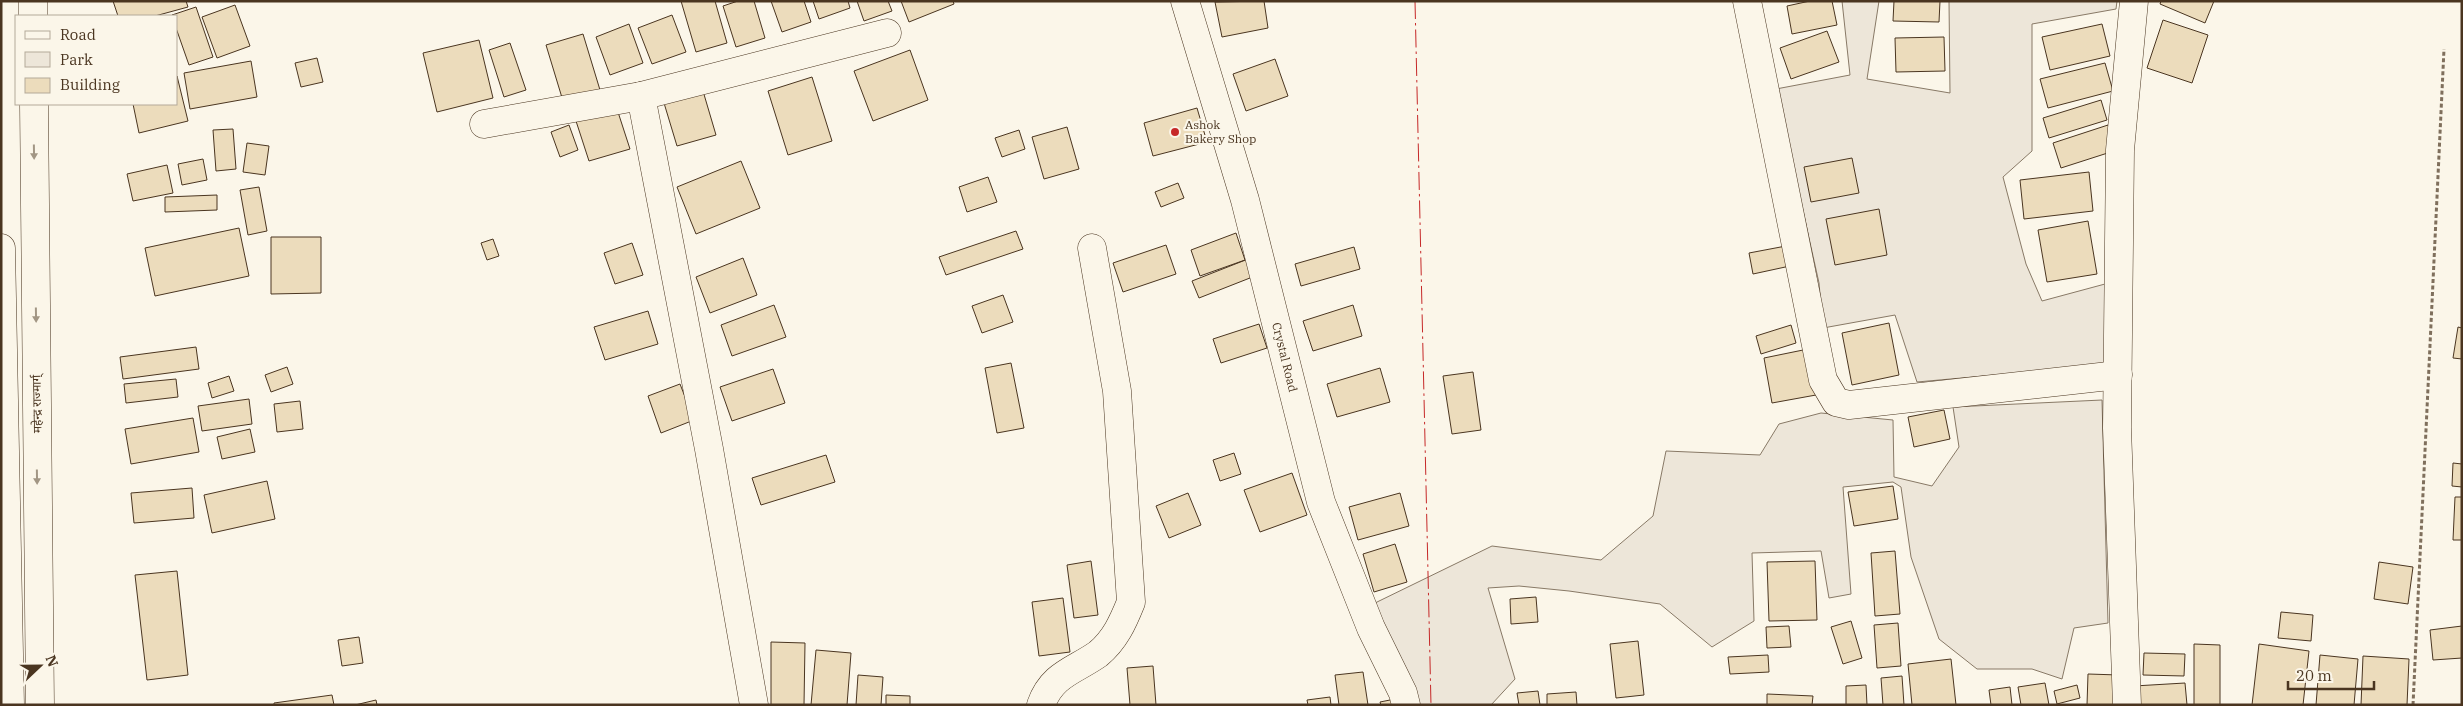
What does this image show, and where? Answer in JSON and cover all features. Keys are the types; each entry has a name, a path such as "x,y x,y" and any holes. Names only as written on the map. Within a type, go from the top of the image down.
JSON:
{"main road":[{"path":"33,1 33,15"},
{"name":"Crystal Road","path":"1185,1 1245,200 1321,502 1371,628 1403,693 1406,705"},
{"path":"1748,1 1823,380 1836,402 1849,405 2118,375"},
{"path":"2127,705 2118,428 2120,150 2134,1"},
{"path":"484,124 641,96 887,33"},
{"path":"641,96 710,458 754,705"},
{"name":"महेन्द्र राज्मार्ग्","path":"34,105 40,705"},
{"path":"1,248 10,705"},
{"path":"1041,705 1045,695 1059,676 1098,654 1118,633 1131,602 1117,391 1092,248"}],"path":[{"path":"2413,705 2444,49"}],"green space":[{"path":"1842,1 1879,1 1867,79 1950,93 1949,1 2117,1 2116,9 2032,24 2032,151 2003,177 2026,264 2042,301 2105,284 2106,365 1917,382 1895,315 1823,328 1819,283 1776,89 1850,75"},
{"path":"2102,400 2108,623 2074,628 2062,679 2032,669 1977,669 1939,639 1911,557 1901,487 1893,482 1843,487 1851,594 1829,598 1821,551 1752,553 1754,621 1712,647 1660,604 1519,586 1488,588 1515,679 1491,705 1419,705 1375,603 1492,546 1601,560 1653,516 1666,451 1760,455 1779,424 1821,413 1893,420 1894,477 1932,486 1959,447 1953,407"}],"building":[{"path":"113,1 186,1 188,7 159,15 118,15"},
{"path":"681,1 715,1 727,43 696,52"},
{"path":"738,1 754,1 765,38 736,47 723,6"},
{"path":"771,1 804,1 811,22 782,32"},
{"path":"813,1 848,1 850,8 819,19"},
{"path":"857,1 888,1 892,11 864,21"},
{"path":"901,1 953,1 954,4 909,22"},
{"path":"1264,1 1268,28 1222,37 1215,2"},
{"path":"1810,1 1832,1 1837,25 1792,34 1787,6"},
{"path":"1894,1 1940,1 1939,22 1893,21"},
{"path":"2161,1 2214,1 2205,23 2160,4"},
{"path":"235,5 250,46 217,58 202,17"},
{"path":"196,7 213,57 189,65 178,34 178,15 172,15"},
{"path":"672,15 686,52 652,64 638,28"},
{"path":"2163,20 2208,35 2192,83 2147,68"},
{"path":"629,24 643,63 610,75 596,37"},
{"path":"2102,24 2110,56 2050,70 2042,37"},
{"path":"1827,31 1839,62 1791,79 1780,48"},
{"path":"583,34 600,90 563,101 546,45"},
{"path":"1944,37 1945,71 1896,72 1895,38"},
{"path":"479,40 493,98 437,112 423,53"},
{"path":"510,43 526,90 504,97 489,50"},
{"path":"910,50 928,100 873,121 854,71"},
{"path":"317,58 323,82 301,87 295,63"},
{"path":"1275,59 1288,96 1246,111 1233,74"},
{"path":"251,61 257,97 190,109 184,73"},
{"path":"2105,63 2113,91 2048,108 2040,79"},
{"path":"812,77 832,141 788,155 768,91"},
{"path":"178,80 188,121 139,133 133,105 178,105"},
{"path":"703,91 716,135 677,146 664,103"},
{"path":"2101,100 2107,120 2049,138 2043,118"},
{"name":"Ashok Bakery Shop","path":"1197,108 1207,142 1153,156 1144,123"},
{"path":"617,109 630,149 589,161 576,121"},
{"path":"569,125 578,150 560,157 551,132"},
{"path":"2108,125 2117,150 2061,168 2053,143"},
{"path":"1067,127 1079,169 1044,179 1032,137"},
{"path":"233,129 236,169 216,171 213,130"},
{"path":"1019,130 1025,149 1002,157 995,138"},
{"path":"247,143 269,146 265,175 243,172"},
{"path":"1852,158 1859,193 1811,202 1804,167"},
{"path":"203,159 207,180 182,185 178,164"},
{"path":"741,161 760,208 696,234 677,187"},
{"path":"167,165 173,193 133,201 127,174"},
{"path":"2089,172 2093,211 2024,219 2020,180"},
{"path":"988,177 997,202 967,212 959,187"},
{"path":"1178,183 1184,198 1161,207 1155,192"},
{"path":"259,187 267,231 248,235 240,190"},
{"path":"217,195 217,210 165,212 165,197"},
{"path":"1879,209 1887,255 1835,265 1826,219"},
{"path":"2088,221 2097,274 2047,282 2038,230"},
{"path":"239,228 249,276 155,296 145,248"},
{"path":"1016,231 1023,249 946,275 939,257"},
{"path":"1236,233 1245,260 1200,276 1191,250"},
{"path":"271,237 321,237 321,293 271,294"},
{"path":"493,239 499,256 487,260 481,243"},
{"path":"632,243 643,275 615,284 604,253"},
{"path":"1166,245 1176,274 1123,292 1113,263"},
{"path":"1786,246 1790,266 1753,274 1749,253"},
{"path":"1354,247 1360,269 1301,286 1295,264"},
{"path":"743,258 757,295 710,313 696,277"},
{"path":"1248,259 1255,276 1199,298 1192,281"},
{"path":"1003,295 1013,322 982,333 972,306"},
{"path":"774,305 786,337 732,356 721,325"},
{"path":"1353,305 1362,336 1313,351 1303,321"},
{"path":"648,311 658,344 605,360 594,327"},
{"path":"1889,323 1899,375 1852,385 1842,333"},
{"path":"1259,324 1267,348 1221,363 1213,339"},
{"path":"1791,325 1796,343 1761,354 1756,336"},
{"path":"2458,327 2462,328 2462,359 2453,358"},
{"path":"196,347 199,369 123,379 120,357"},
{"path":"1808,349 1816,395 1772,403 1764,358"},
{"path":"1011,363 1024,428 997,433 985,368"},
{"path":"287,367 293,384 271,392 265,375"},
{"path":"1380,368 1390,402 1337,417 1327,384"},
{"path":"773,369 785,403 732,421 720,387"},
{"path":"1473,372 1481,430 1452,434 1443,376"},
{"path":"229,376 234,391 212,398 208,383"},
{"path":"176,379 178,397 126,403 124,384"},
{"path":"680,384 694,420 661,433 648,396"},
{"path":"249,399 252,424 202,431 198,406"},
{"path":"300,401 303,429 277,432 274,404"},
{"path":"1944,410 1950,439 1914,447 1908,417"},
{"path":"193,418 199,452 131,464 125,429"},
{"path":"250,429 255,452 222,459 217,437"},
{"path":"1234,453 1241,474 1220,481 1213,460"},
{"path":"826,455 835,482 761,505 752,478"},
{"path":"2453,463 2462,464 2462,487 2452,486"},
{"path":"1292,473 1307,515 1260,532 1244,490"},
{"path":"267,481 275,519 212,533 204,495"},
{"path":"1893,486 1898,519 1854,526 1848,492"},
{"path":"192,488 194,518 134,523 131,493"},
{"path":"1188,493 1201,525 1169,538 1156,506"},
{"path":"1400,493 1409,526 1358,540 1349,507"},
{"path":"2455,497 2462,497 2462,540 2453,540"},
{"path":"1395,544 1407,582 1374,592 1363,554"},
{"path":"1895,551 1900,614 1875,616 1871,553"},
{"path":"1091,561 1098,615 1074,618 1067,565"},
{"path":"1815,561 1817,620 1769,621 1767,562"},
{"path":"2379,562 2413,567 2408,604 2374,599"},
{"path":"177,571 188,675 147,680 135,575"},
{"path":"1536,597 1538,622 1511,624 1510,599"},
{"path":"1063,598 1070,652 1039,656 1032,602"},
{"path":"2281,612 2313,615 2311,641 2278,638"},
{"path":"1851,621 1862,658 1843,664 1831,627"},
{"path":"1898,623 1901,666 1877,668 1874,625"},
{"path":"1789,626 1791,647 1767,648 1766,627"},
{"path":"2462,626 2462,658 2433,660 2430,630"},
{"path":"359,637 363,663 342,666 338,640"},
{"path":"1638,641 1644,695 1616,698 1610,644"},
{"path":"771,642 805,643 804,705 771,705"},
{"path":"2194,644 2220,645 2220,705 2194,705"},
{"path":"2259,644 2309,651 2303,705 2252,705"},
{"path":"816,650 851,653 847,705 811,705"},
{"path":"2144,653 2185,654 2184,676 2143,675"},
{"path":"1768,655 1769,672 1730,674 1728,657"},
{"path":"2320,655 2358,659 2354,705 2316,705"},
{"path":"2363,656 2409,659 2407,705 2361,705"},
{"path":"1951,659 1956,705 1912,705 1908,664"},
{"path":"1153,666 1156,705 1130,705 1127,668"},
{"path":"1363,672 1368,705 1339,705 1335,675"},
{"path":"2088,674 2119,675 2118,705 2087,705"},
{"path":"858,675 883,677 881,705 856,705"},
{"path":"1902,676 1904,705 1883,705 1881,678"},
{"path":"2045,683 2049,705 2021,705 2018,687"},
{"path":"2185,683 2187,705 2135,705 2134,686"},
{"path":"1866,685 1867,705 1846,705 1846,686"},
{"path":"2077,685 2080,698 2057,704 2054,691"},
{"path":"2010,687 2012,705 1991,705 1989,690"},
{"path":"1538,691 1540,705 1519,705 1517,693"},
{"path":"1576,692 1577,705 1547,705 1547,694"},
{"path":"1767,694 1813,696 1812,705 1767,705"},
{"path":"332,695 334,705 274,705 274,703"},
{"path":"886,695 910,696 910,705 886,705"},
{"path":"1330,697 1331,705 1308,705 1307,700"},
{"path":"1400,698 1402,705 1381,705 1380,702"},
{"path":"376,700 377,705 355,705"}],"power":[{"path":"1415,1 1431,705"}],"place":[{"name":"Ashok Bakery Shop","path":"1175,132"}]}
